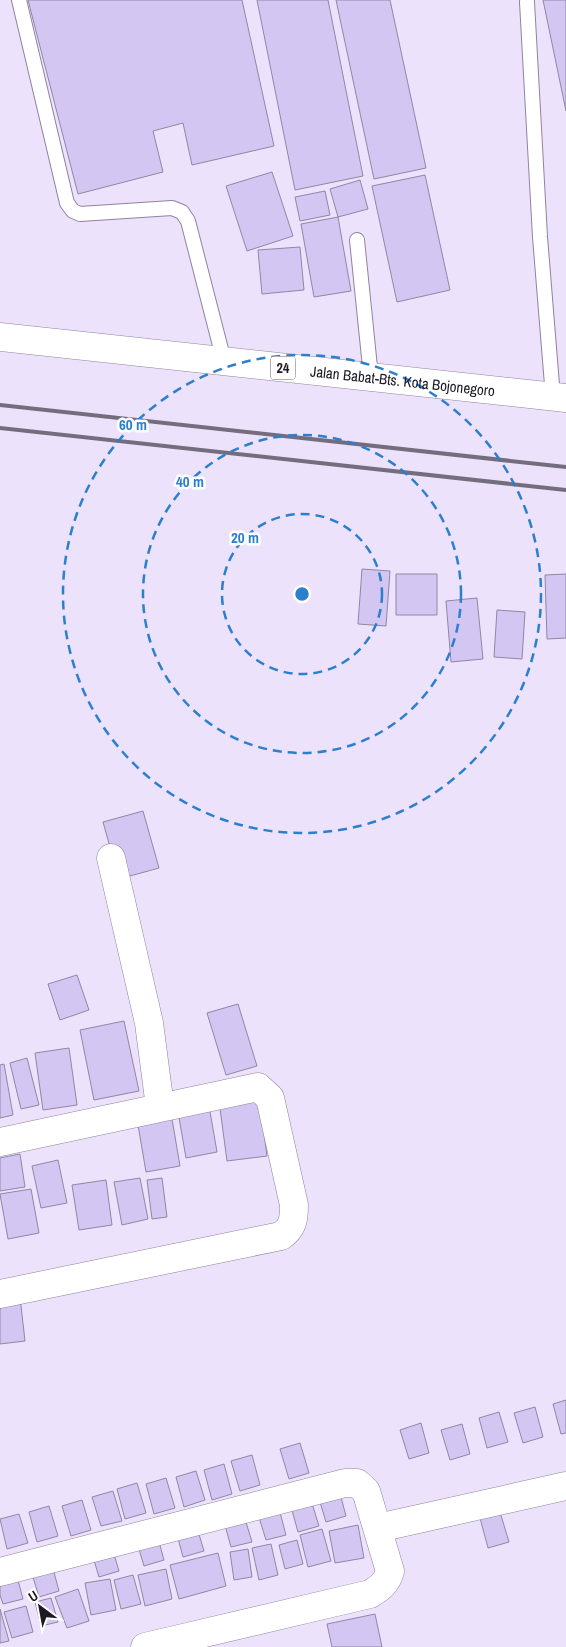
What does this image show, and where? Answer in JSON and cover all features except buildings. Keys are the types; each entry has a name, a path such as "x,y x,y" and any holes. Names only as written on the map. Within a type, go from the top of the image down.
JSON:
{"main road":[{"name":"Jalan Babat-Bts. Kota Bojonegoro","path":"0,337 560,398"},
{"path":"111,858 149,1023 160,1106"},
{"path":"0,1142 160,1106 258,1087 265,1091 270,1098 294,1205 294,1220 289,1230 281,1236 0,1294"},
{"path":"0,1572 345,1483 357,1483 366,1490 390,1571 384,1584 370,1594 145,1647"},
{"path":"378,1528 566,1486"}],"lane":[{"path":"19,0 67,203 73,211 80,214 172,208 182,212 188,220 224,361"},
{"path":"527,2 540,236 560,398"},
{"path":"357,240 371,377"}],"railway":[{"path":"0,405 566,467"},
{"path":"0,428 566,490"}]}
